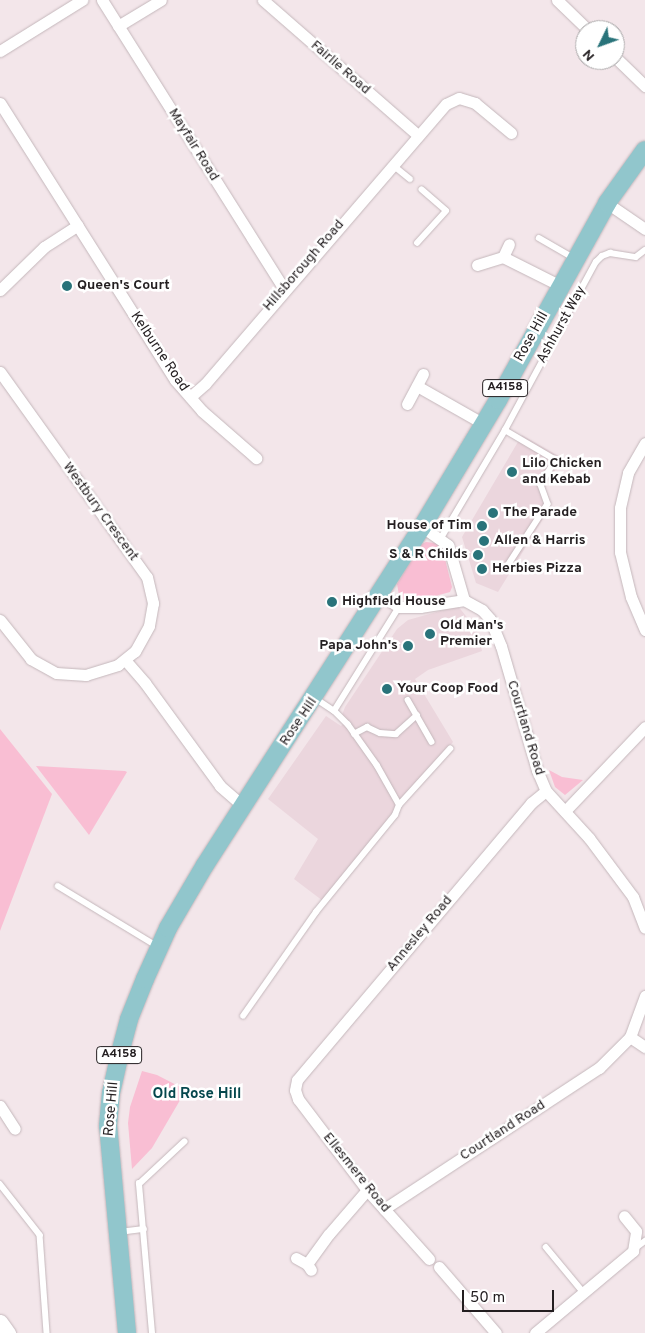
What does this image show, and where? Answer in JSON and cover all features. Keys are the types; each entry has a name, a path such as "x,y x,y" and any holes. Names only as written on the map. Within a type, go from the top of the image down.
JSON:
{"main road":[{"name":"A4158","path":"607,203 645,150"},
{"name":"Rose Hill","path":"127,1333 108,1126 111,1093 129,1019 159,947 205,865 315,698 422,527 484,424 607,203"},
{"path":"0,1322 8,1333"}],"street":[{"path":"0,51 82,0"},
{"name":"Mayfair Road","path":"102,0 284,289"},
{"path":"118,26 161,0"},
{"name":"Fairlie Road","path":"263,0 418,135"},
{"path":"557,0 578,20"},
{"path":"625,66 645,86"},
{"name":"Hillsborough Road","path":"190,397 205,384 284,289 446,104 459,98 476,103 511,134"},
{"name":"Kelburne Road","path":"0,103 175,380 202,411 256,458"},
{"path":"607,203 645,229"},
{"path":"0,290 44,247 78,225"},
{"path":"503,257 509,244"},
{"path":"477,265 503,257 561,286"},
{"name":"Westbury Crescent","path":"0,372 148,577 152,603 149,626 135,651 118,665 86,675 56,672 31,659 0,620"},
{"path":"407,404 423,374"},
{"path":"416,386 484,424"},
{"path":"645,443 628,473 620,508 620,552 631,597 645,630"},
{"path":"380,595 400,607 464,600 452,555 441,538 422,527"},
{"name":"Courtland Road","path":"464,600 482,610 490,619 501,646 537,770 546,791 589,838 633,897 645,928"},
{"path":"126,660 220,786 244,807"},
{"path":"565,811 645,727"},
{"name":"Annesley Road","path":"297,1080 531,803 546,791"},
{"name":"Courtland Road","path":"384,1209 599,1068 630,1037 645,996"},
{"path":"630,1037 645,1047"},
{"name":"Ellesmere Road","path":"297,1080 295,1090 298,1099 367,1190 430,1259"},
{"path":"0,1106 15,1129"},
{"path":"296,1258 309,1267 329,1234 367,1190"},
{"path":"535,1333 632,1251 636,1231 624,1216"},
{"path":"439,1267 496,1333"}],"lane":[{"path":"392,164 410,179"},
{"path":"417,243 446,211 422,190"},
{"path":"538,238 575,259"},
{"name":"Ashhurst Way","path":"441,538 505,430 596,262 602,256 610,253 636,256 645,250"},
{"path":"505,430 556,460 541,485 548,504 506,569"},
{"path":"334,711 400,607"},
{"path":"315,698 334,711 354,734 377,766 399,805"},
{"path":"408,700 432,742"},
{"path":"354,734 367,726 380,733 396,734 417,715"},
{"path":"243,1016 316,912 395,815 399,805 450,749"},
{"path":"58,886 159,947"},
{"path":"152,1333 139,1184 184,1142"},
{"path":"0,1184 40,1235 47,1333"},
{"path":"117,1233 144,1229"},
{"path":"632,1251 645,1241"},
{"path":"546,1247 584,1293"}],"shaded area":[{"path":"522,435 562,458 545,488 549,509 498,592 476,583 462,537"},
{"path":"426,542 435,543 442,547 452,587 450,592 413,602 404,600 399,595 397,584 420,545"},
{"path":"458,606 477,630 482,651 428,670 415,679 453,742 399,801 394,814 323,901 294,879 318,839 268,799 326,716 341,726 347,720 342,715 345,707 397,629 408,620"},
{"path":"0,729 52,794 0,931"},
{"path":"36,766 125,771 127,772 89,835"},
{"path":"549,770 562,777 583,780 565,795 555,787"},
{"path":"142,1071 157,1075 186,1090 152,1148 132,1169 128,1123 130,1107"}],"place":[{"name":"Queen's Court","path":"67,286"},
{"name":"Lilo Chicken and Kebab","path":"512,472"},
{"name":"The Parade","path":"493,513"},
{"name":"House of Tim","path":"482,526"},
{"name":"Allen & Harris","path":"484,541"},
{"name":"S & R Childs","path":"478,555"},
{"name":"Herbies Pizza","path":"482,569"},
{"name":"Highfield House","path":"332,602"},
{"name":"Old Man's Premier","path":"430,634"},
{"name":"Papa John's","path":"408,646"},
{"name":"Your Coop Food","path":"387,689"}],"district":[{"name":"Old Rose Hill","path":"197,1095"}]}
